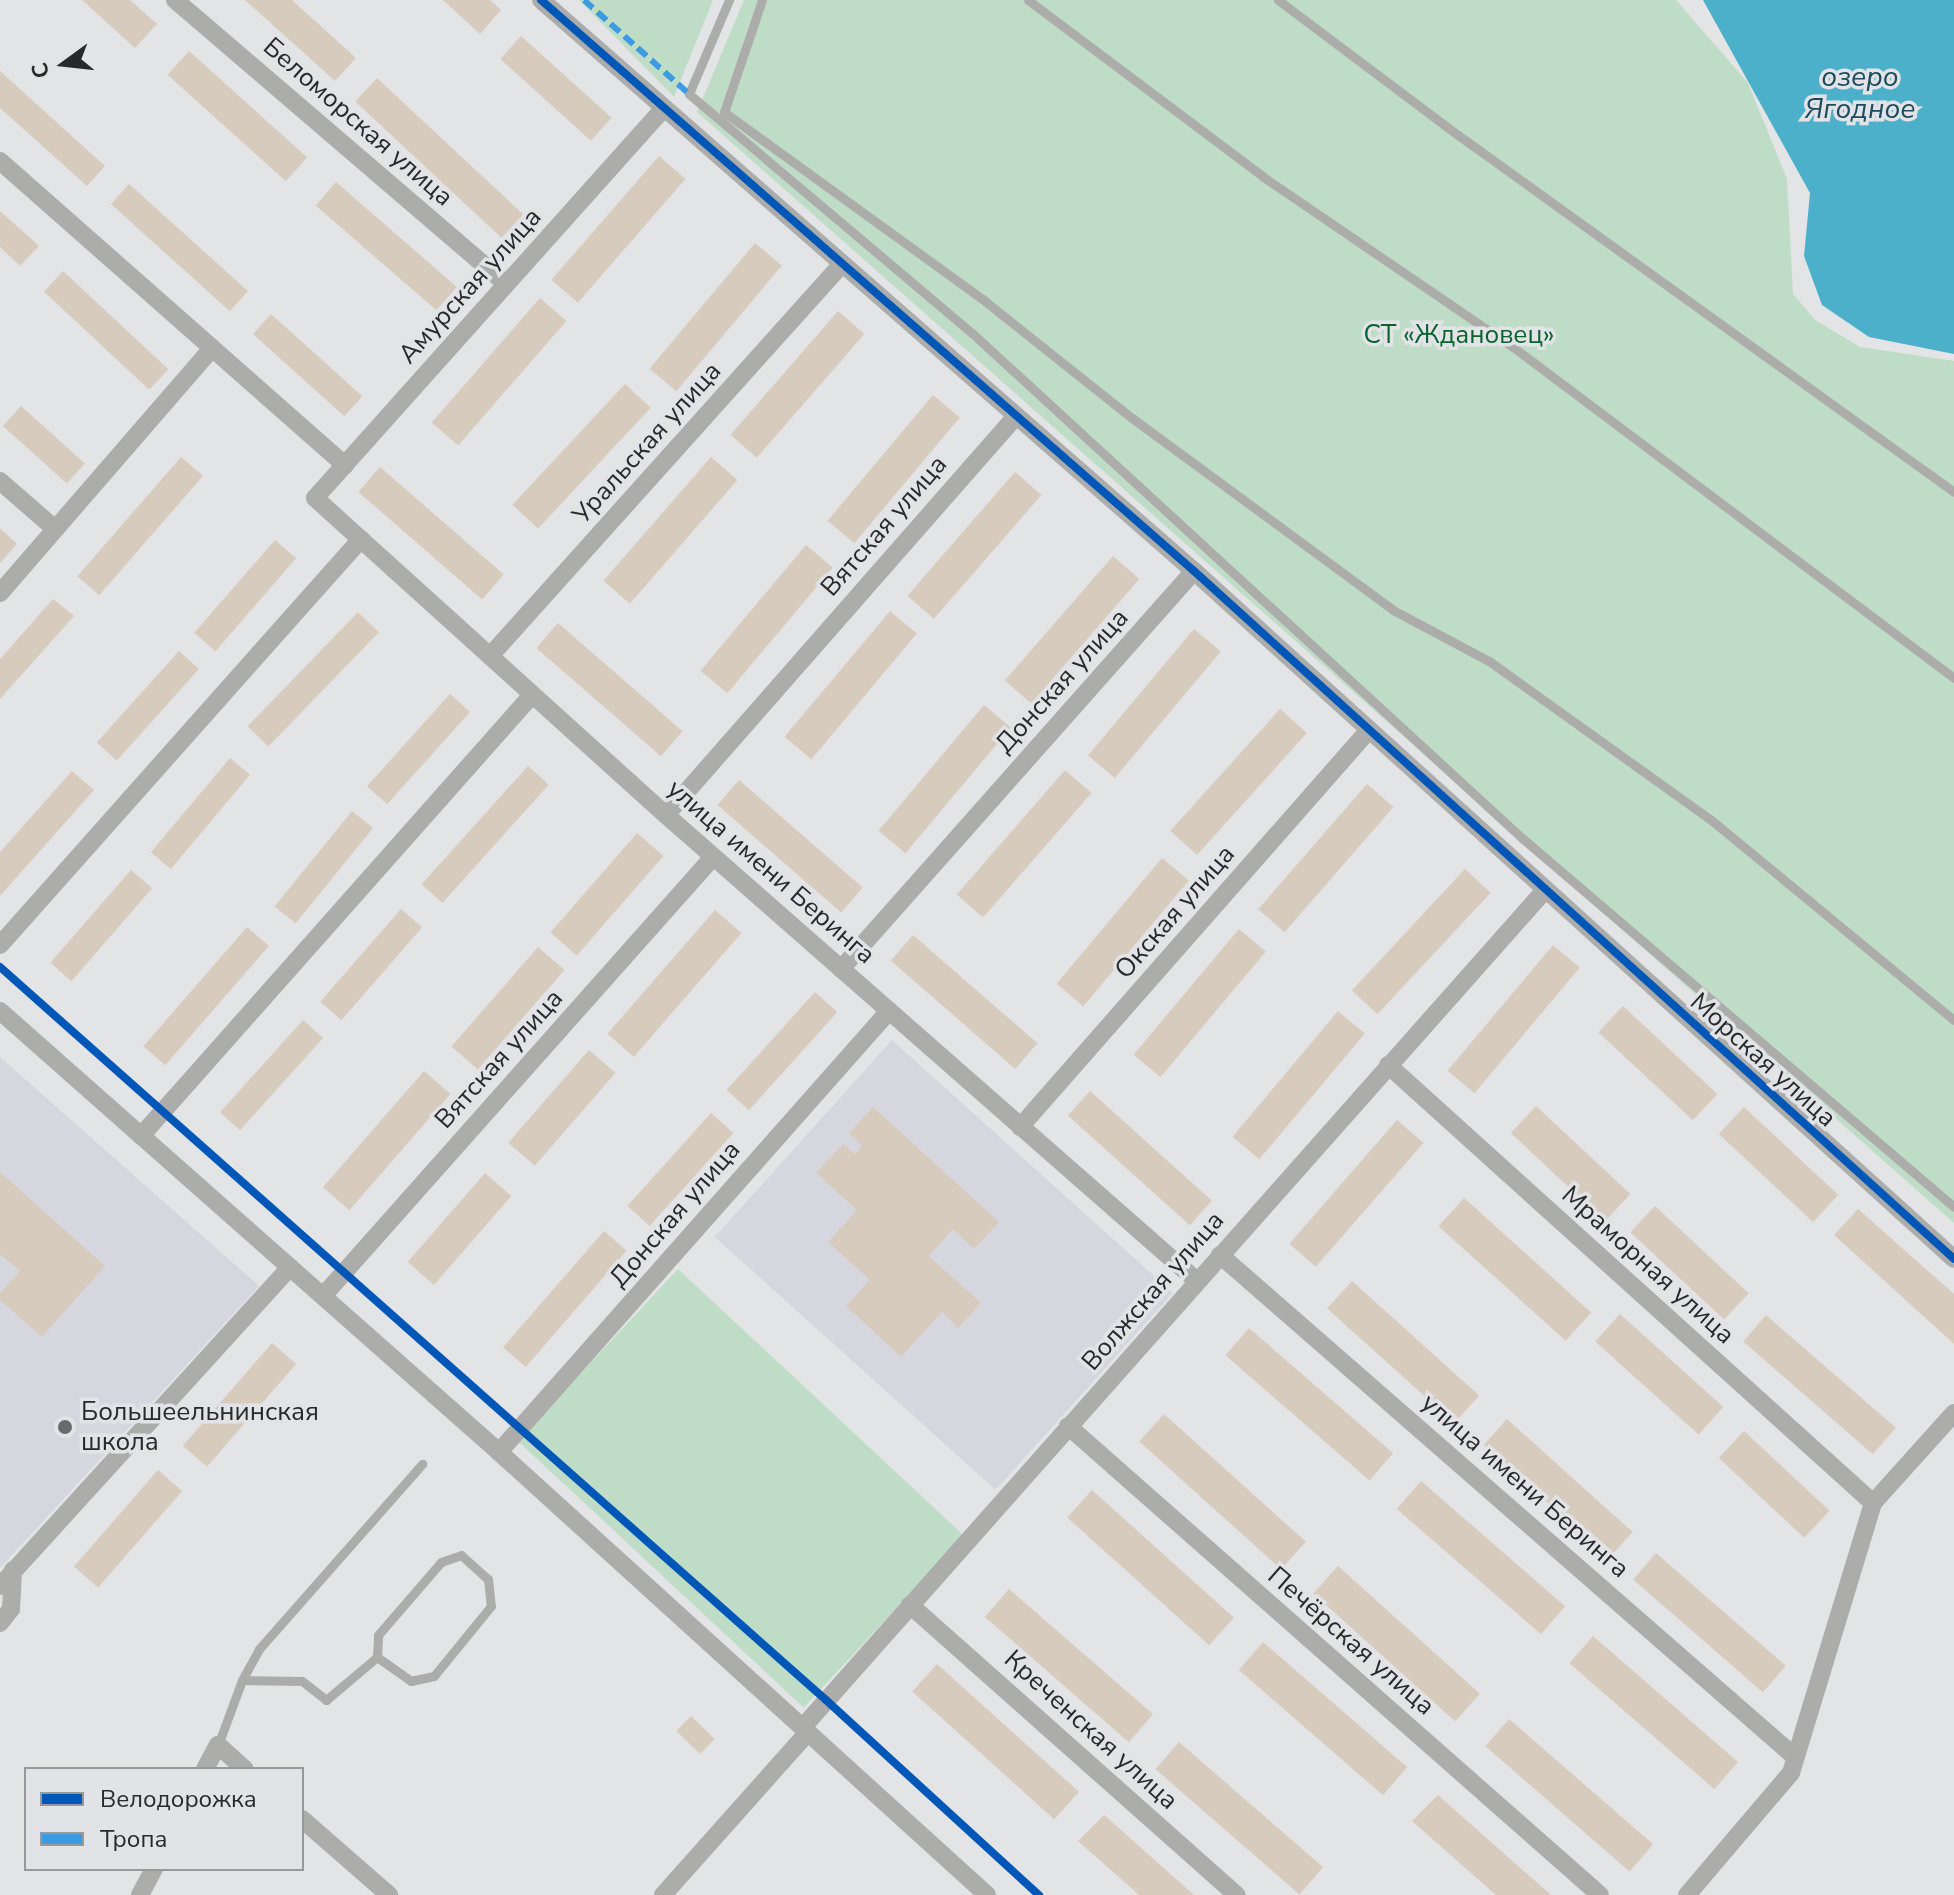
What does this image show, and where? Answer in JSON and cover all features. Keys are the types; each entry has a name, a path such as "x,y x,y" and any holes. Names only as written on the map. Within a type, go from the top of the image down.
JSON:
{"street":[{"name":"Беломорская улица","path":"175,0 506,284"},
{"name":"Морская улица","path":"541,0 1194,571 1954,1259"},
{"name":"Амурская улица","path":"315,498 664,108"},
{"path":"0,161 345,465"},
{"name":"Уральская улица","path":"490,656 842,264"},
{"path":"0,593 212,348"},
{"name":"Вятская улица","path":"666,815 1016,416"},
{"path":"0,481 55,529"},
{"name":"улица имени Беринга","path":"315,498 713,857 1197,1281"},
{"path":"0,945 361,539"},
{"name":"Донская улица","path":"841,969 1194,571"},
{"path":"141,1136 532,695"},
{"name":"Окская улица","path":"1020,1127 1368,731"},
{"name":"Вятская улица","path":"323,1296 713,857"},
{"name":"Волжская улица","path":"663,1895 910,1605 1545,890"},
{"path":"0,1011 499,1452 985,1895"},
{"name":"Донская улица","path":"499,1452 889,1011"},
{"name":"Мраморная улица","path":"1388,1065 1873,1503"},
{"name":"улица имени Беринга","path":"1220,1255 1795,1757"},
{"path":"0,1586 290,1267"},
{"path":"1687,1895 1791,1773 1873,1503 1954,1413"},
{"name":"Печёрская улица","path":"1068,1426 1600,1895"},
{"path":"0,1623 11,1609 13,1570"},
{"name":"Креченская улица","path":"910,1605 1237,1895"},
{"path":"206,1767 218,1745 243,1767"},
{"path":"304,1821 389,1895"},
{"path":"140,1895 153,1871"}],"lane":[{"path":"729,0 689,94 972,333 1522,838 1954,1207"},
{"path":"762,0 724,112 986,302 1145,427 1393,610 1489,661 1710,819 1954,1020"},
{"path":"1028,0 1262,176 1513,347 1954,678"},
{"path":"1278,0 1458,135 1954,492"},
{"path":"218,1745 242,1680 279,1624 422,1464"},
{"path":"242,1680 302,1681 326,1700 377,1657 378,1635 441,1562 461,1555 488,1579 491,1606 434,1676 411,1681 377,1657"}],"shaded area":[{"path":"892,1040 1173,1293 996,1490 715,1237"},
{"name":"Большеельнинская школа","path":"0,1057 259,1286 0,1568"}],"green space":[{"path":"579,0 713,0 674,97"},
{"name":"СТ «Ждановец»","path":"744,0 1676,0 1748,83 1787,179 1793,294 1815,320 1860,347 1954,361 1954,1223 697,112"},
{"path":"678,1269 964,1536 804,1708 518,1441"}],"water":[{"name":"озеро Ягодное","path":"1703,0 1954,0 1954,354 1869,337 1822,305 1804,256 1810,193"}],"building":[{"path":"82,0 130,0 157,24 135,48"},
{"path":"245,0 292,0 356,58 335,81"},
{"path":"443,0 490,0 501,10 480,34"},
{"path":"521,36 612,118 591,141 500,59"},
{"path":"189,51 307,157 286,181 168,75"},
{"path":"0,71 105,166 87,186 0,108"},
{"path":"377,78 523,214 501,238 355,101"},
{"path":"659,156 685,179 578,303 551,280"},
{"path":"336,182 457,287 436,310 316,205"},
{"path":"129,184 248,291 230,311 111,204"},
{"path":"0,211 39,246 20,266 0,247"},
{"path":"755,243 782,265 676,391 650,369"},
{"path":"63,271 168,369 149,390 44,291"},
{"path":"540,298 566,321 458,445 432,423"},
{"path":"838,311 864,334 757,458 730,435"},
{"path":"271,314 362,396 344,416 253,334"},
{"path":"625,384 651,408 538,529 512,505"},
{"path":"933,395 960,417 854,543 828,521"},
{"path":"21,406 85,464 67,484 3,426"},
{"path":"181,457 203,476 99,595 77,576"},
{"path":"711,457 737,480 630,604 603,581"},
{"path":"380,467 504,575 482,599 358,492"},
{"path":"1015,472 1041,495 934,619 907,596"},
{"path":"0,528 17,544 0,563"},
{"path":"275,540 296,558 215,651 194,633"},
{"path":"806,545 833,567 727,693 701,671"},
{"path":"1113,556 1139,579 1031,703 1005,681"},
{"path":"53,599 74,616 0,699 0,659"},
{"path":"890,611 917,633 811,759 785,737"},
{"path":"358,612 379,632 268,747 248,726"},
{"path":"558,623 683,731 661,756 536,648"},
{"path":"1194,629 1221,651 1115,778 1088,755"},
{"path":"179,651 199,669 117,760 97,742"},
{"path":"450,694 470,712 387,804 367,786"},
{"path":"984,705 1011,727 905,853 879,831"},
{"path":"1280,709 1307,733 1197,855 1170,831"},
{"path":"230,758 250,775 171,869 151,852"},
{"path":"528,766 549,785 442,903 422,884"},
{"path":"1065,770 1091,793 983,917 957,895"},
{"path":"72,771 94,790 0,896 0,852"},
{"path":"739,780 863,888 841,912 717,805"},
{"path":"1367,784 1393,807 1285,932 1258,909"},
{"path":"352,811 373,828 296,924 275,907"},
{"path":"637,833 663,856 577,956 550,933"},
{"path":"1162,858 1189,880 1083,1006 1057,984"},
{"path":"1465,869 1491,893 1377,1014 1352,990"},
{"path":"131,870 152,888 71,981 50,963"},
{"path":"401,909 422,927 341,1020 320,1002"},
{"path":"715,910 741,933 634,1057 607,1034"},
{"path":"247,927 269,946 165,1065 143,1046"},
{"path":"1239,929 1266,951 1160,1077 1134,1055"},
{"path":"913,935 1038,1043 1015,1069 891,961"},
{"path":"1553,945 1580,967 1474,1093 1448,1071"},
{"path":"538,947 564,970 478,1070 451,1047"},
{"path":"815,992 837,1012 749,1110 727,1090"},
{"path":"1623,1006 1717,1094 1693,1120 1598,1032"},
{"path":"1338,1011 1365,1033 1259,1159 1233,1137"},
{"path":"303,1020 323,1038 240,1130 220,1112"},
{"path":"589,1050 615,1073 535,1166 508,1143"},
{"path":"424,1071 450,1094 349,1210 323,1187"},
{"path":"1090,1091 1212,1201 1190,1225 1068,1116"},
{"path":"1536,1106 1630,1194 1605,1221 1511,1133"},
{"path":"873,1107 999,1222 974,1249 953,1229 929,1256 981,1303 958,1328 942,1312 901,1357 846,1306 870,1280 828,1242 857,1210 816,1173 843,1144 855,1154 862,1146 849,1133"},
{"path":"1744,1107 1838,1195 1813,1222 1719,1134"},
{"path":"711,1113 733,1133 650,1226 627,1206"},
{"path":"1397,1120 1423,1143 1316,1267 1289,1244"},
{"path":"0,1172 105,1266 42,1337 0,1300 0,1293 20,1271 0,1254"},
{"path":"485,1173 511,1196 434,1285 408,1262"},
{"path":"1464,1198 1591,1312 1566,1341 1439,1226"},
{"path":"1655,1206 1749,1293 1724,1320 1630,1232"},
{"path":"1858,1209 1954,1294 1954,1344 1834,1235"},
{"path":"604,1231 627,1251 526,1367 503,1347"},
{"path":"1352,1281 1479,1395 1454,1423 1327,1308"},
{"path":"1620,1314 1723,1407 1699,1435 1595,1341"},
{"path":"1766,1315 1896,1428 1873,1454 1743,1341"},
{"path":"1249,1328 1393,1453 1370,1480 1225,1355"},
{"path":"272,1343 296,1364 207,1467 183,1446"},
{"path":"1164,1414 1306,1542 1281,1569 1139,1441"},
{"path":"1507,1419 1633,1532 1609,1558 1484,1445"},
{"path":"1744,1431 1830,1511 1804,1538 1719,1458"},
{"path":"158,1470 182,1491 98,1588 74,1567"},
{"path":"1421,1481 1565,1606 1541,1634 1397,1509"},
{"path":"1092,1490 1234,1618 1209,1645 1067,1517"},
{"path":"1656,1553 1786,1666 1763,1692 1633,1579"},
{"path":"1338,1566 1480,1694 1455,1721 1313,1593"},
{"path":"1009,1589 1153,1714 1129,1742 985,1617"},
{"path":"1593,1636 1738,1762 1714,1789 1569,1663"},
{"path":"1263,1642 1407,1767 1383,1795 1239,1670"},
{"path":"937,1664 1079,1792 1054,1819 912,1691"},
{"path":"691,1716 715,1739 700,1754 676,1731"},
{"path":"1509,1719 1653,1844 1630,1871 1485,1746"},
{"path":"1179,1742 1323,1867 1300,1894 1155,1769"},
{"path":"1438,1795 1551,1895 1496,1895 1412,1821"},
{"path":"1104,1815 1194,1895 1139,1895 1078,1841"}],"marked path":[{"path":"584,0 689,94"}],"cycle path":[{"path":"541,0 1194,571 1954,1259"},
{"path":"0,967 826,1700 1039,1895"}],"place":[{"name":"Большеельнинская школа","path":"65,1427"}]}
